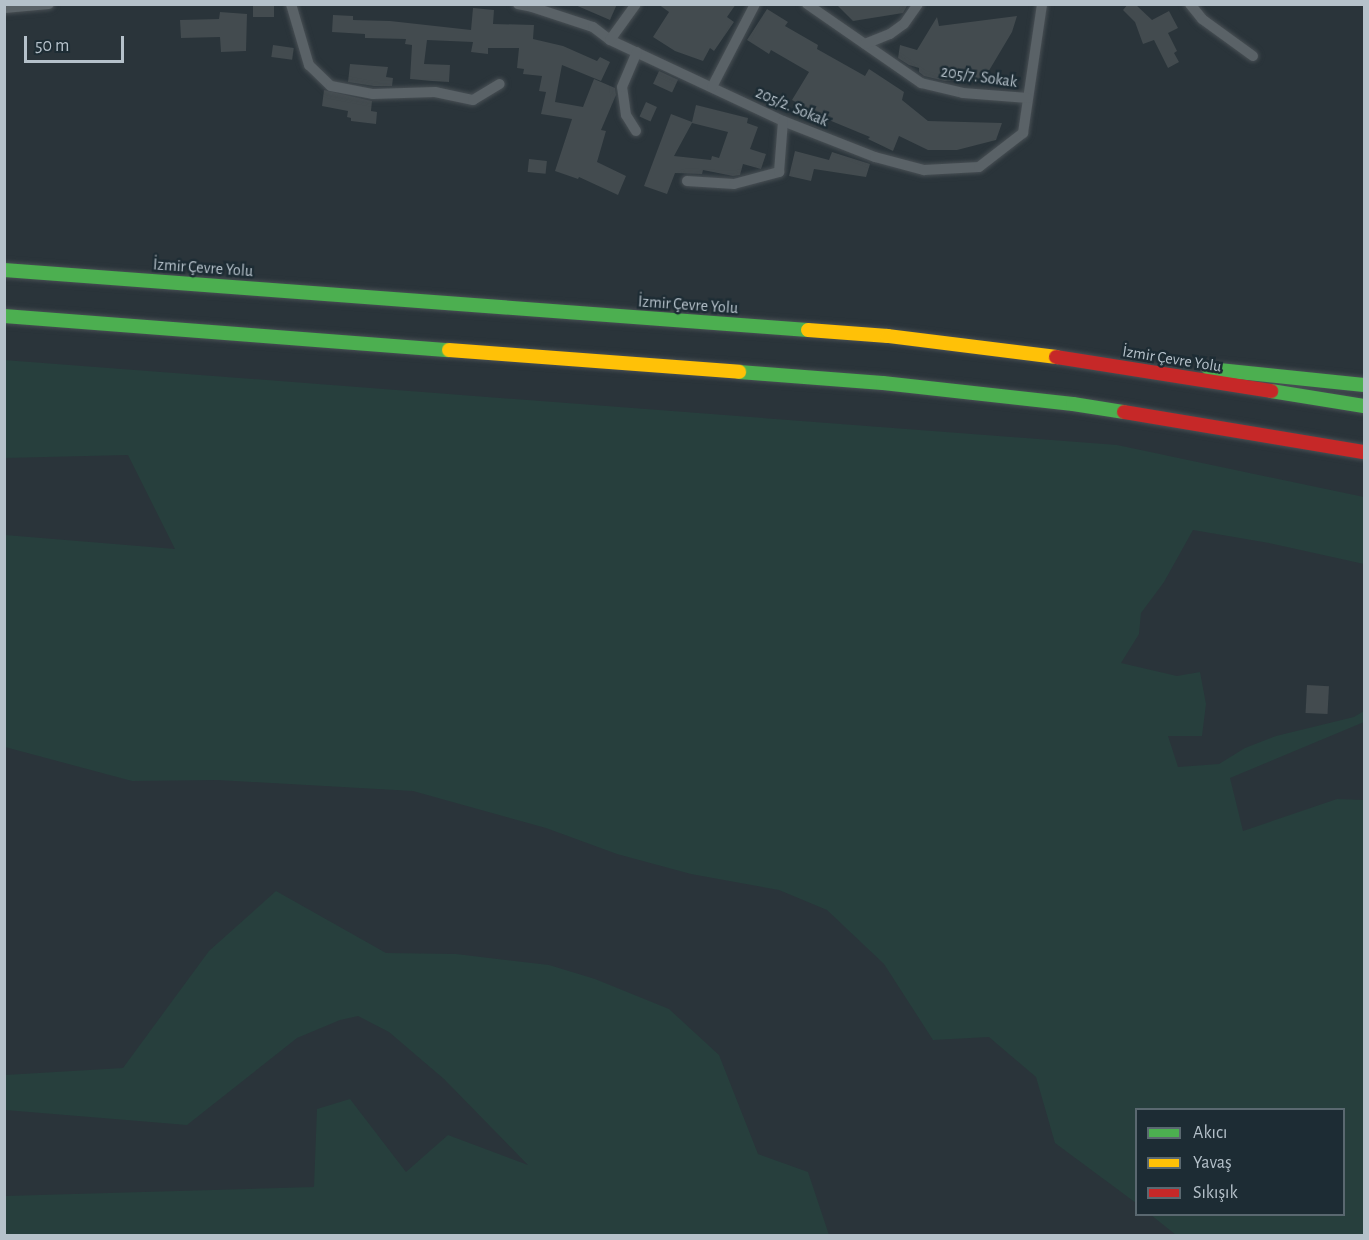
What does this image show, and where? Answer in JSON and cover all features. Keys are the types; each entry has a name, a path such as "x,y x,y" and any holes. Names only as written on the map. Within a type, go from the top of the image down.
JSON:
{"highway":[{"name":"İzmir Çevre Yolu","path":"4,270 888,336 1013,350 1365,406"},
{"path":"4,316 883,383 1073,404 1365,453"},
{"path":"1013,350 1365,385"}],"street":[{"path":"4,8 49,4"},
{"path":"291,4 309,65 331,86 373,94 435,92 473,100 500,84"},
{"name":"205/2. Sokak","path":"518,4 593,27 610,40 783,121 875,157 924,170 979,167 1023,133 1042,4"},
{"path":"610,40 636,4"},
{"path":"712,87 755,4"},
{"name":"205/7. Sokak","path":"807,4 921,83 963,93 1028,98"},
{"path":"865,44 890,34 904,24 918,4"},
{"path":"1190,4 1202,19 1254,56"},
{"path":"636,131 626,115 622,87 637,52"},
{"path":"687,181 734,184 779,172 783,121"}],"green space":[{"path":"4,360 1117,445 1364,497 1364,564 1269,543 1193,530 1164,582 1141,613 1139,634 1121,663 1177,676 1200,672 1206,704 1202,736 1168,736 1178,767 1219,764 1245,748 1276,736 1354,717 1364,711 1364,722 1230,778 1243,831 1337,799 1364,800 1364,1235 1176,1235 1152,1216 1345,1216 1345,1108 1135,1108 1135,1202 1055,1143 1036,1077 989,1037 933,1040 884,964 827,910 779,890 691,874 617,854 546,828 413,791 217,780 132,781 5,747 5,535 175,549 128,455 5,458"},
{"path":"276,891 386,953 456,954 549,965 595,979 669,1009 719,1055 758,1154 808,1172 829,1235 5,1235 5,1196 314,1187 317,1109 350,1099 406,1172 448,1135 528,1165 444,1079 389,1032 358,1016 340,1020 297,1038 187,1125 5,1110 5,1075 123,1068 209,951"}],"building":[{"path":"253,4 274,4 274,17 253,17"},
{"path":"573,4 617,4 610,20"},
{"path":"658,4 736,4 727,17 734,22 714,51 710,48 703,61 675,51 653,37 669,12"},
{"path":"836,4 908,4 903,13 853,21"},
{"path":"1128,4 1135,4 1152,20 1169,11 1178,28 1168,33 1177,51 1174,53 1179,62 1168,68 1154,40 1143,44 1135,22 1123,10"},
{"path":"473,8 494,10 493,24 534,25 533,39 563,46 597,61 600,57 610,62 601,81 562,65 555,102 583,107 594,79 615,88 616,95 601,130 606,131 597,162 626,176 618,195 579,177 578,179 555,171 572,119 541,114 546,92 539,91 542,76 523,74 524,69 517,68 519,48 488,48 488,54 471,52 473,42 427,40 424,64 450,65 449,82 432,81 410,79 412,45 405,44 406,39 365,38 365,34 332,32 333,15 353,16 353,20 390,21 471,30"},
{"path":"767,9 788,22 785,26 818,45 817,49 865,76 869,69 904,92 902,100 928,121 1002,123 996,140 957,150 928,150 899,136 893,151 868,139 870,137 824,118 792,100 809,72 771,50 769,54 747,40"},
{"path":"220,12 247,14 246,51 221,52 220,37 181,38 180,20 219,19"},
{"path":"1017,16 1012,32 984,79 945,81 924,76 919,72 919,68 898,58 900,45 917,50 937,17 939,26"},
{"path":"273,45 294,48 292,60 271,57"},
{"path":"350,64 388,67 386,77 393,78 392,86 348,82"},
{"path":"659,71 678,80 672,93 653,84"},
{"path":"324,90 372,101 371,111 377,112 376,124 351,121 351,118 347,117 348,111 322,106"},
{"path":"646,102 657,107 650,121 639,117"},
{"path":"696,105 748,118 747,123 758,127 750,149 766,154 761,169 743,164 740,175 733,176 703,170 702,174 675,173 667,194 644,186 671,114 692,122","holes":["692,123 728,132 719,158 712,156 711,160 674,156"]},
{"path":"795,151 829,160 832,152 870,164 866,177 814,169 811,181 789,176"},
{"path":"529,159 547,161 546,174 528,172"},
{"path":"1307,685 1329,686 1328,714 1306,713"}],"traffic: fast":[{"path":"4,270 808,330"},
{"path":"4,316 449,350"},
{"path":"1209,369 1364,385"},
{"path":"739,372 883,383 1073,404 1124,412"},
{"path":"1271,391 1364,406"}],"traffic: slow":[{"path":"808,330 888,336 1056,357"},
{"path":"449,350 739,372"}],"traffic: jam":[{"path":"1056,357 1271,391"},
{"path":"1124,412 1364,452"}]}
